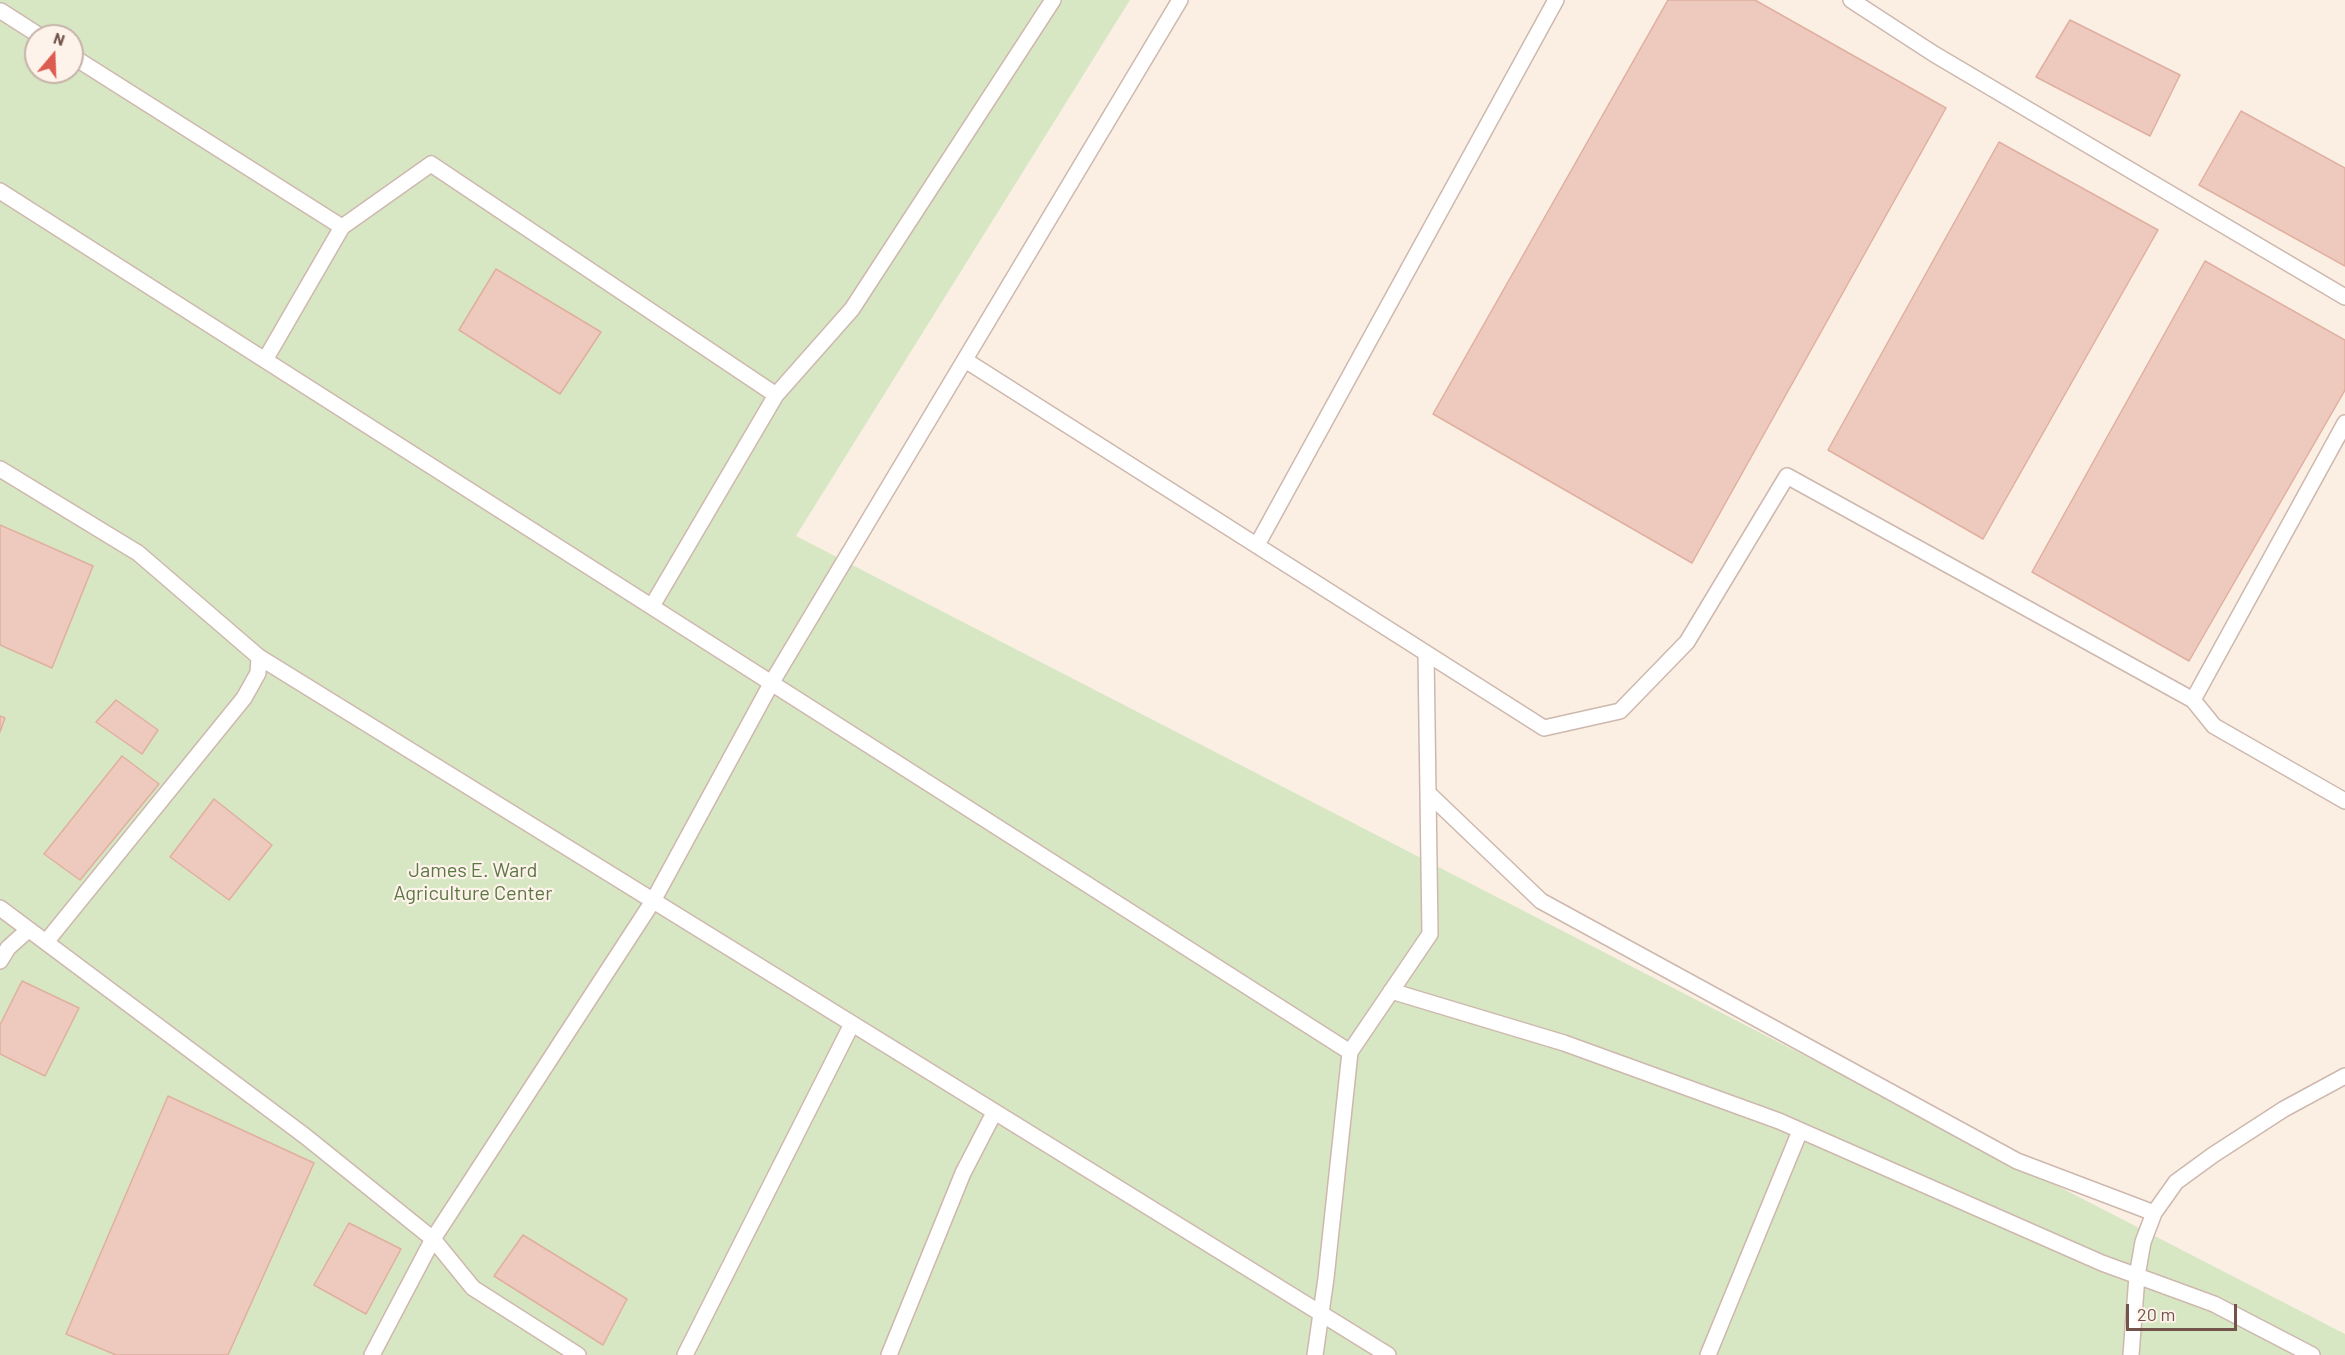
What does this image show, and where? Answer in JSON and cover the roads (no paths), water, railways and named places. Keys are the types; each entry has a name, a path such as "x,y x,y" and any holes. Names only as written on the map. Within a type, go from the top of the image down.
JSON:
{"lane":[{"path":"7,0 0,12 24,26"},
{"path":"652,606 776,395 852,309 1053,0"},
{"path":"372,1355 434,1239 653,901 772,682 1180,0"},
{"path":"1257,545 1556,0"},
{"path":"1851,0 1934,54 2345,297"},
{"path":"84,64 342,227"},
{"path":"265,360 342,227 431,164 776,395"},
{"path":"0,191 1350,1052"},
{"path":"965,360 1544,728 1620,711 1687,642 1787,476 2193,700 2214,726 2345,801"},
{"path":"2193,700 2345,423"},
{"path":"0,469 138,553 259,657 1388,1355"},
{"path":"1315,1355 1326,1278 1350,1052 1430,934 1426,653"},
{"path":"45,942 244,698 258,673 259,657"},
{"path":"1428,793 1541,902 2017,1161 2154,1213"},
{"path":"0,908 305,1136 434,1239 473,1288 578,1355"},
{"path":"0,961 8,948 28,930"},
{"path":"1391,991 1564,1043 1800,1131 2102,1263 2214,1304 2312,1355"},
{"path":"685,1355 852,1024"},
{"path":"2131,1355 2137,1276 2143,1242 2154,1213 2176,1182 2212,1155 2284,1109 2345,1076"},
{"path":"889,1355 963,1173 994,1113"},
{"path":"1708,1355 1800,1131"}],"park label":[{"name":"James E. Ward Agriculture Center","path":"473,882"}]}
